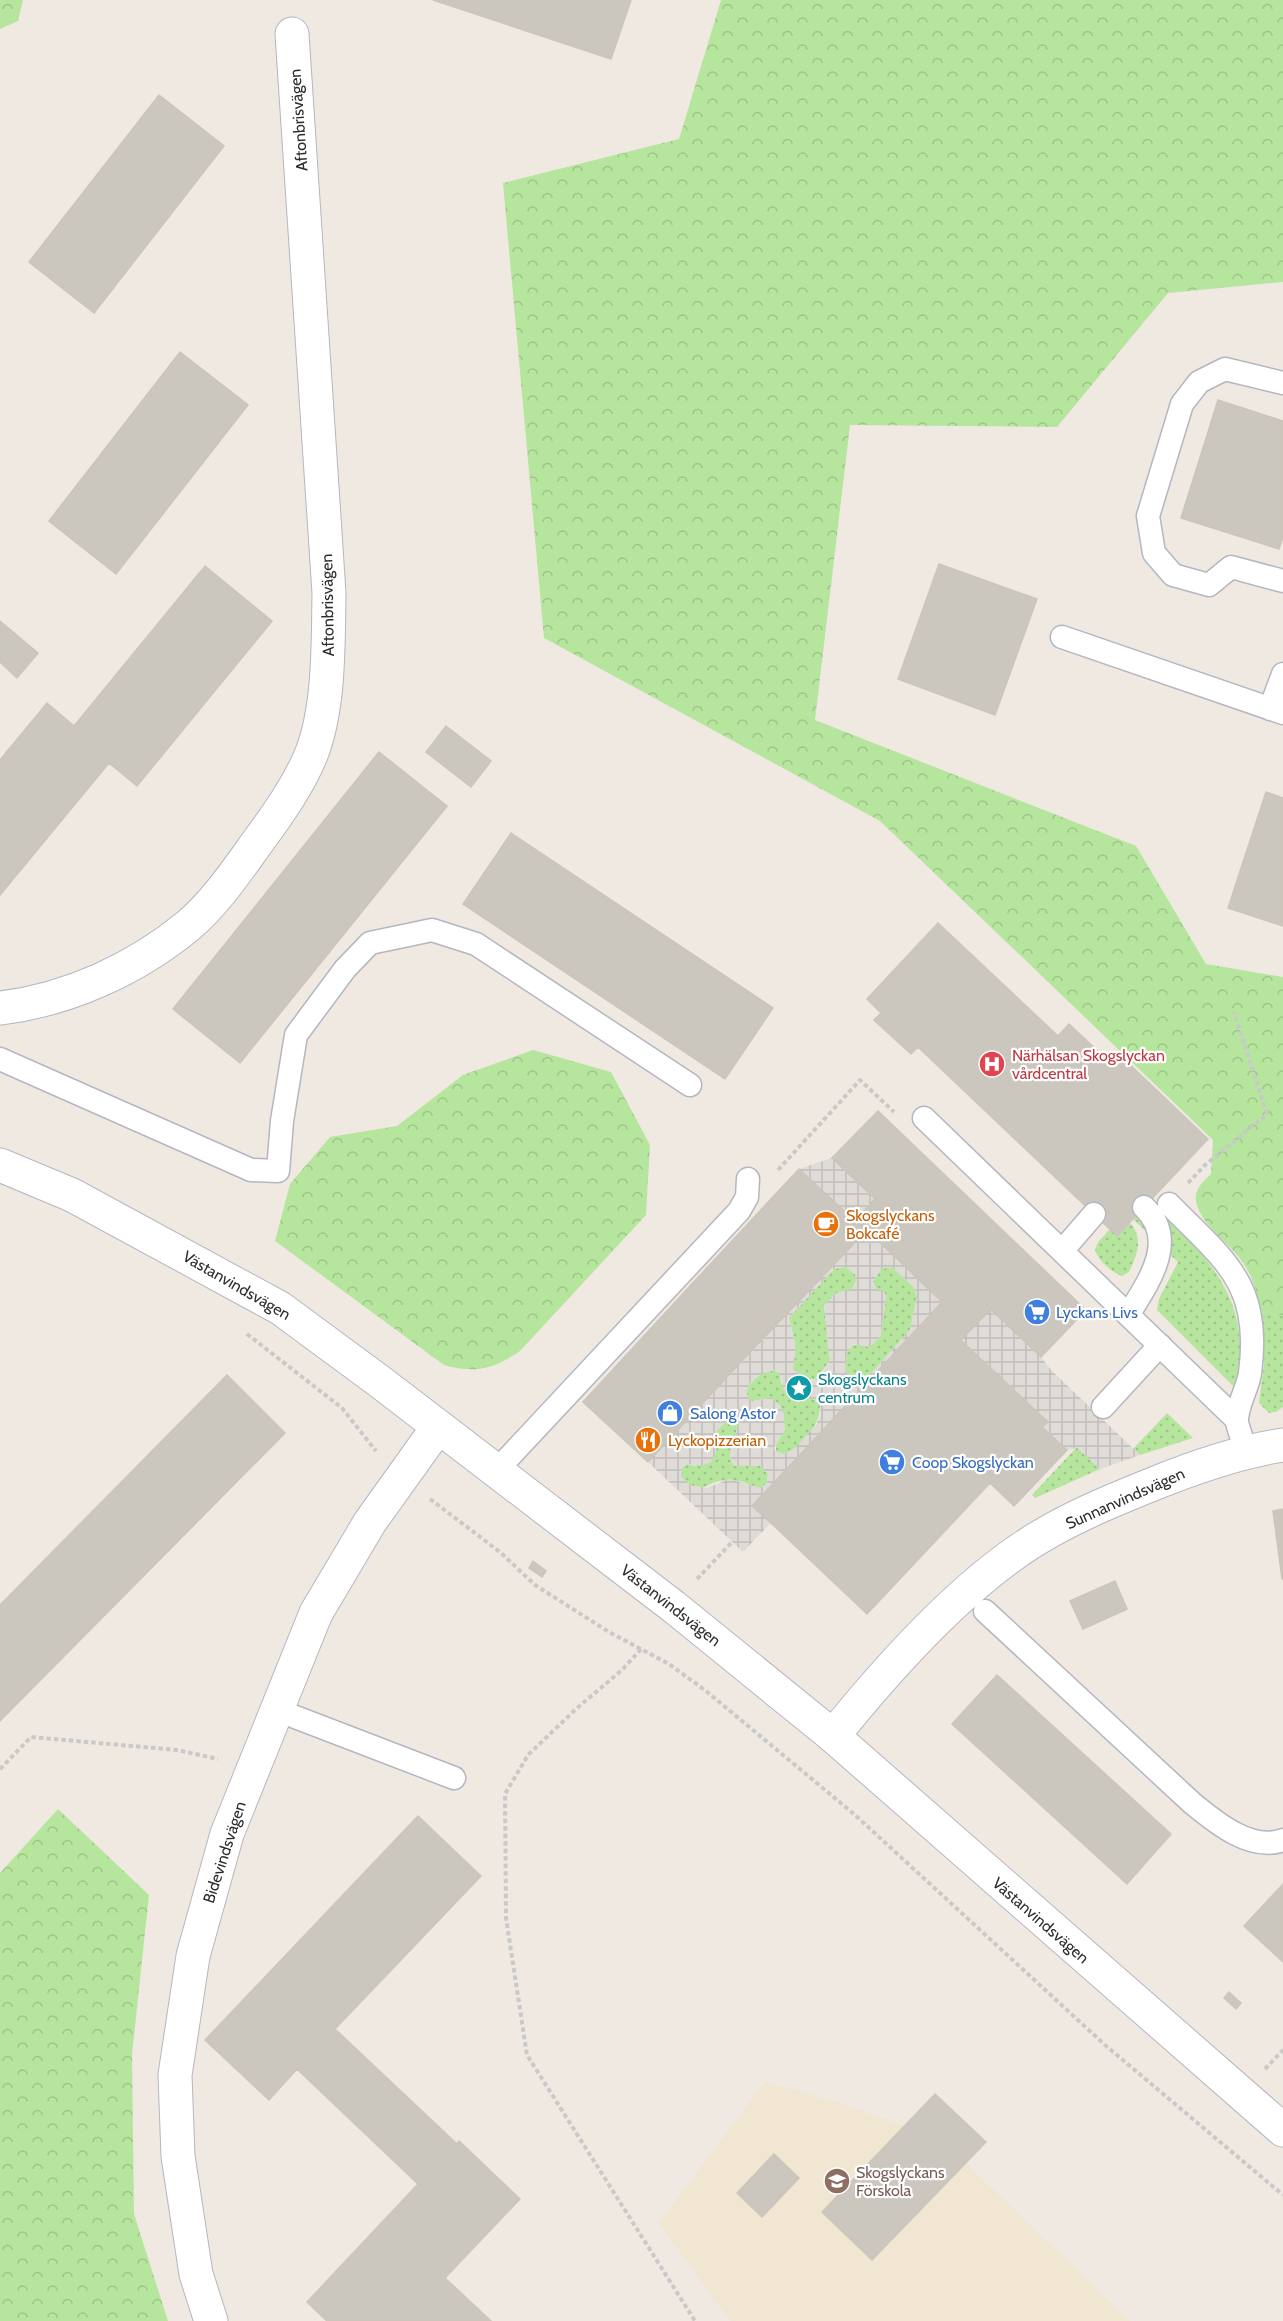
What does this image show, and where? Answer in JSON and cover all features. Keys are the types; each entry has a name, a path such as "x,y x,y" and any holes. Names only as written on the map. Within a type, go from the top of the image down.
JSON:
{"street":[{"name":"Aftonbrisvägen","path":"0,1008 37,1004 85,987 138,961 190,924 233,876 283,807 311,754 327,683 329,592 292,34"},
{"name":"Västanvindsvägen","path":"0,1165 72,1195 280,1308 497,1470 691,1620 832,1736 1283,2130"},
{"name":"Bidevindsvägen","path":"211,2321 196,2274 178,2156 175,2075 193,1956 226,1834 316,1613 370,1522 405,1470 438,1427"},
{"name":"Sunnanvindsvägen","path":"832,1736 860,1702 953,1605 988,1574 1030,1543 1105,1504 1193,1468 1283,1445"}],"lane":[{"path":"1283,383 1225,369 1199,382 1182,404 1148,516 1154,553 1173,575 1209,585 1231,567 1283,581"},
{"path":"1062,637 1277,711 1283,674"},
{"path":"0,1059 251,1170 278,1171 282,1121 296,1035 345,969 370,943 432,930 476,944 690,1084"},
{"path":"924,1118 1237,1420 1247,1453"},
{"path":"497,1470 739,1211 747,1197 748,1179"},
{"path":"1169,1204 1230,1266 1245,1292 1251,1361 1250,1375 1237,1420"},
{"path":"1128,1315 1154,1272 1160,1251 1156,1222 1144,1207"},
{"path":"1062,1251 1094,1214"},
{"path":"1102,1407 1160,1346"},
{"path":"985,1611 1192,1803 1221,1826 1251,1840 1277,1843 1283,1840"},
{"path":"277,1710 454,1778"}],"path":[{"path":"1169,1204 1204,1166 1267,1114 1234,1012"},
{"path":"797,1150 860,1080 904,1122 924,1118"},
{"path":"244,1332 342,1408 379,1454 405,1470 427,1496 500,1552 535,1585 640,1649 669,1664 706,1691 854,1814 1105,2045 1283,2195"},
{"path":"696,1580 733,1541"},
{"path":"640,1649 622,1670 576,1709 528,1755 505,1794 506,1918 527,2055 695,2321"},
{"path":"0,1769 31,1737 177,1750 254,1767"},
{"path":"1265,2069 1283,2050"}],"shaded area":[{"path":"832,1158 1041,1357 1051,1370 1140,1455 1100,1469 1077,1448 1067,1450 1042,1427 1048,1421 952,1332 743,1552 648,1462 755,1348 744,1337 853,1220 799,1169","holes":["845,1267 855,1274 856,1284 852,1289 836,1293 824,1305 830,1360 821,1376 812,1381 807,1380 793,1369 796,1348 789,1318 834,1269","892,1267 913,1286 917,1296 910,1330 868,1377 852,1379 845,1370 847,1353 853,1344 869,1347 881,1335 886,1296 884,1291 876,1289 873,1282 881,1269","774,1370 780,1374 784,1391 794,1397 812,1398 820,1405 821,1414 816,1425 793,1450 784,1454 776,1452 774,1448 785,1430 784,1414 780,1405 771,1398 751,1401 746,1393 750,1383 760,1375","731,1417 739,1422 730,1453 731,1462 735,1466 760,1466 768,1474 767,1483 761,1488 729,1479 707,1488 690,1485 681,1477 682,1467 687,1464 701,1466 711,1462 716,1453 715,1432"]},
{"name":"Skogslyckans Förskola","path":"765,2082 840,2103 940,2138 1130,2321 730,2321 659,2223"}],"green space":[{"path":"0,0 23,0 18,21 0,29"},
{"path":"721,0 1283,0 1283,282 1168,293 1057,427 850,425 815,720 1136,846 1206,964 1283,977 1283,1316 1261,1312 1256,1290 1247,1269 1202,1217 1198,1209 1196,1193 1211,1174 1213,1140 880,821 544,638 503,183 679,139"},
{"path":"533,1050 611,1072 650,1145 646,1215 520,1351 492,1366 474,1369 455,1368 444,1365 275,1241 290,1184 330,1137 397,1126 463,1075"},
{"path":"1150,1200 1197,1248 1222,1283 1231,1302 1238,1323 1240,1350 1239,1371 1233,1386 1157,1310 1159,1299 1178,1262 1133,1219"},
{"path":"1130,1223 1137,1235 1138,1247 1129,1272 1122,1276 1106,1266 1095,1250 1098,1242 1110,1229 1117,1236"},
{"path":"845,1267 855,1274 855,1285 847,1293 824,1305 830,1360 817,1379 807,1380 793,1369 795,1343 789,1318 834,1269"},
{"path":"892,1267 913,1286 917,1296 910,1330 868,1377 852,1379 845,1370 847,1353 853,1345 873,1344 881,1335 886,1296 876,1289 873,1282 881,1269"},
{"path":"1261,1312 1283,1316 1283,1407 1276,1412 1269,1413 1259,1403 1264,1364"},
{"path":"774,1370 780,1374 781,1383 794,1397 812,1398 820,1405 814,1427 804,1441 784,1454 776,1452 776,1443 782,1434 766,1399 751,1401 746,1393 750,1384 757,1377"},
{"path":"1167,1413 1193,1438 1140,1455 1133,1449"},
{"path":"731,1417 739,1422 730,1453 731,1462 735,1466 760,1466 768,1474 767,1483 761,1488 742,1482 726,1481 719,1481 700,1488 692,1487 681,1477 682,1467 687,1464 696,1466 716,1448 715,1432"},
{"path":"1077,1447 1100,1469 1035,1498 1032,1495"},
{"path":"58,1809 149,1895 132,2054 134,2214 168,2321 0,2321 0,1873"}],"building":[{"path":"433,0 631,0 611,59"},
{"path":"159,95 224,146 94,313 29,262"},
{"path":"180,352 248,405 116,574 49,521"},
{"path":"1218,400 1283,421 1283,537 1279,549 1181,518"},
{"path":"939,564 1037,599 995,715 898,679"},
{"path":"205,566 272,621 137,786 109,763 0,895 0,760 47,703 74,726"},
{"path":"0,621 38,653 17,678 0,662"},
{"path":"446,726 491,761 471,787 426,752"},
{"path":"379,752 447,806 240,1063 173,1009"},
{"path":"1266,792 1283,798 1283,926 1228,908"},
{"path":"511,833 773,1008 725,1079 463,904"},
{"path":"938,923 1058,1036 1069,1024 1116,1068 1124,1059 1208,1139 1117,1236 918,1047 911,1054 874,1020 881,1013 867,999"},
{"path":"878,1111 1086,1310 1041,1357 832,1158"},
{"path":"799,1169 854,1220 744,1337 690,1286"},
{"path":"875,1199 991,1309 961,1340 952,1332 771,1523 752,1506 942,1302 867,1230 755,1347 744,1337"},
{"path":"690,1286 755,1347 648,1462 583,1402"},
{"path":"952,1332 1048,1422 1042,1427 1067,1450 1014,1506 990,1483 867,1614 771,1523"},
{"path":"227,1375 285,1433 0,1721 0,1605"},
{"path":"1283,1509 1283,1579 1282,1579 1273,1511"},
{"path":"533,1561 546,1571 542,1577 529,1568"},
{"path":"1115,1581 1127,1609 1083,1629 1070,1601"},
{"path":"997,1675 1171,1834 1127,1884 952,1724"},
{"path":"418,1816 481,1876 335,2029 457,2144 459,2141 520,2199 445,2278 491,2321 327,2321 307,2302 418,2184 297,2069 269,2100 205,2040"},
{"path":"1283,1884 1283,1962 1244,1926"},
{"path":"1229,1992 1241,2003 1236,2009 1224,1998"},
{"path":"935,2094 986,2142 872,2260 822,2212"},
{"path":"774,2154 799,2178 762,2217 737,2193"}],"place":[{"name":"Närhälsan Skogslyckan vårdcentral","path":"992,1064"},
{"name":"Skogslyckans Bokcafé","path":"826,1224"},
{"name":"Lyckans Livs","path":"1037,1312"},
{"name":"Skogslyckans centrum","path":"799,1388"},
{"name":"Salong Astor","path":"670,1413"},
{"name":"Lyckopizzerian","path":"648,1440"},
{"name":"Coop Skogslyckan","path":"892,1462"},
{"name":"Skogslyckans Förskola","path":"837,2181"}]}
